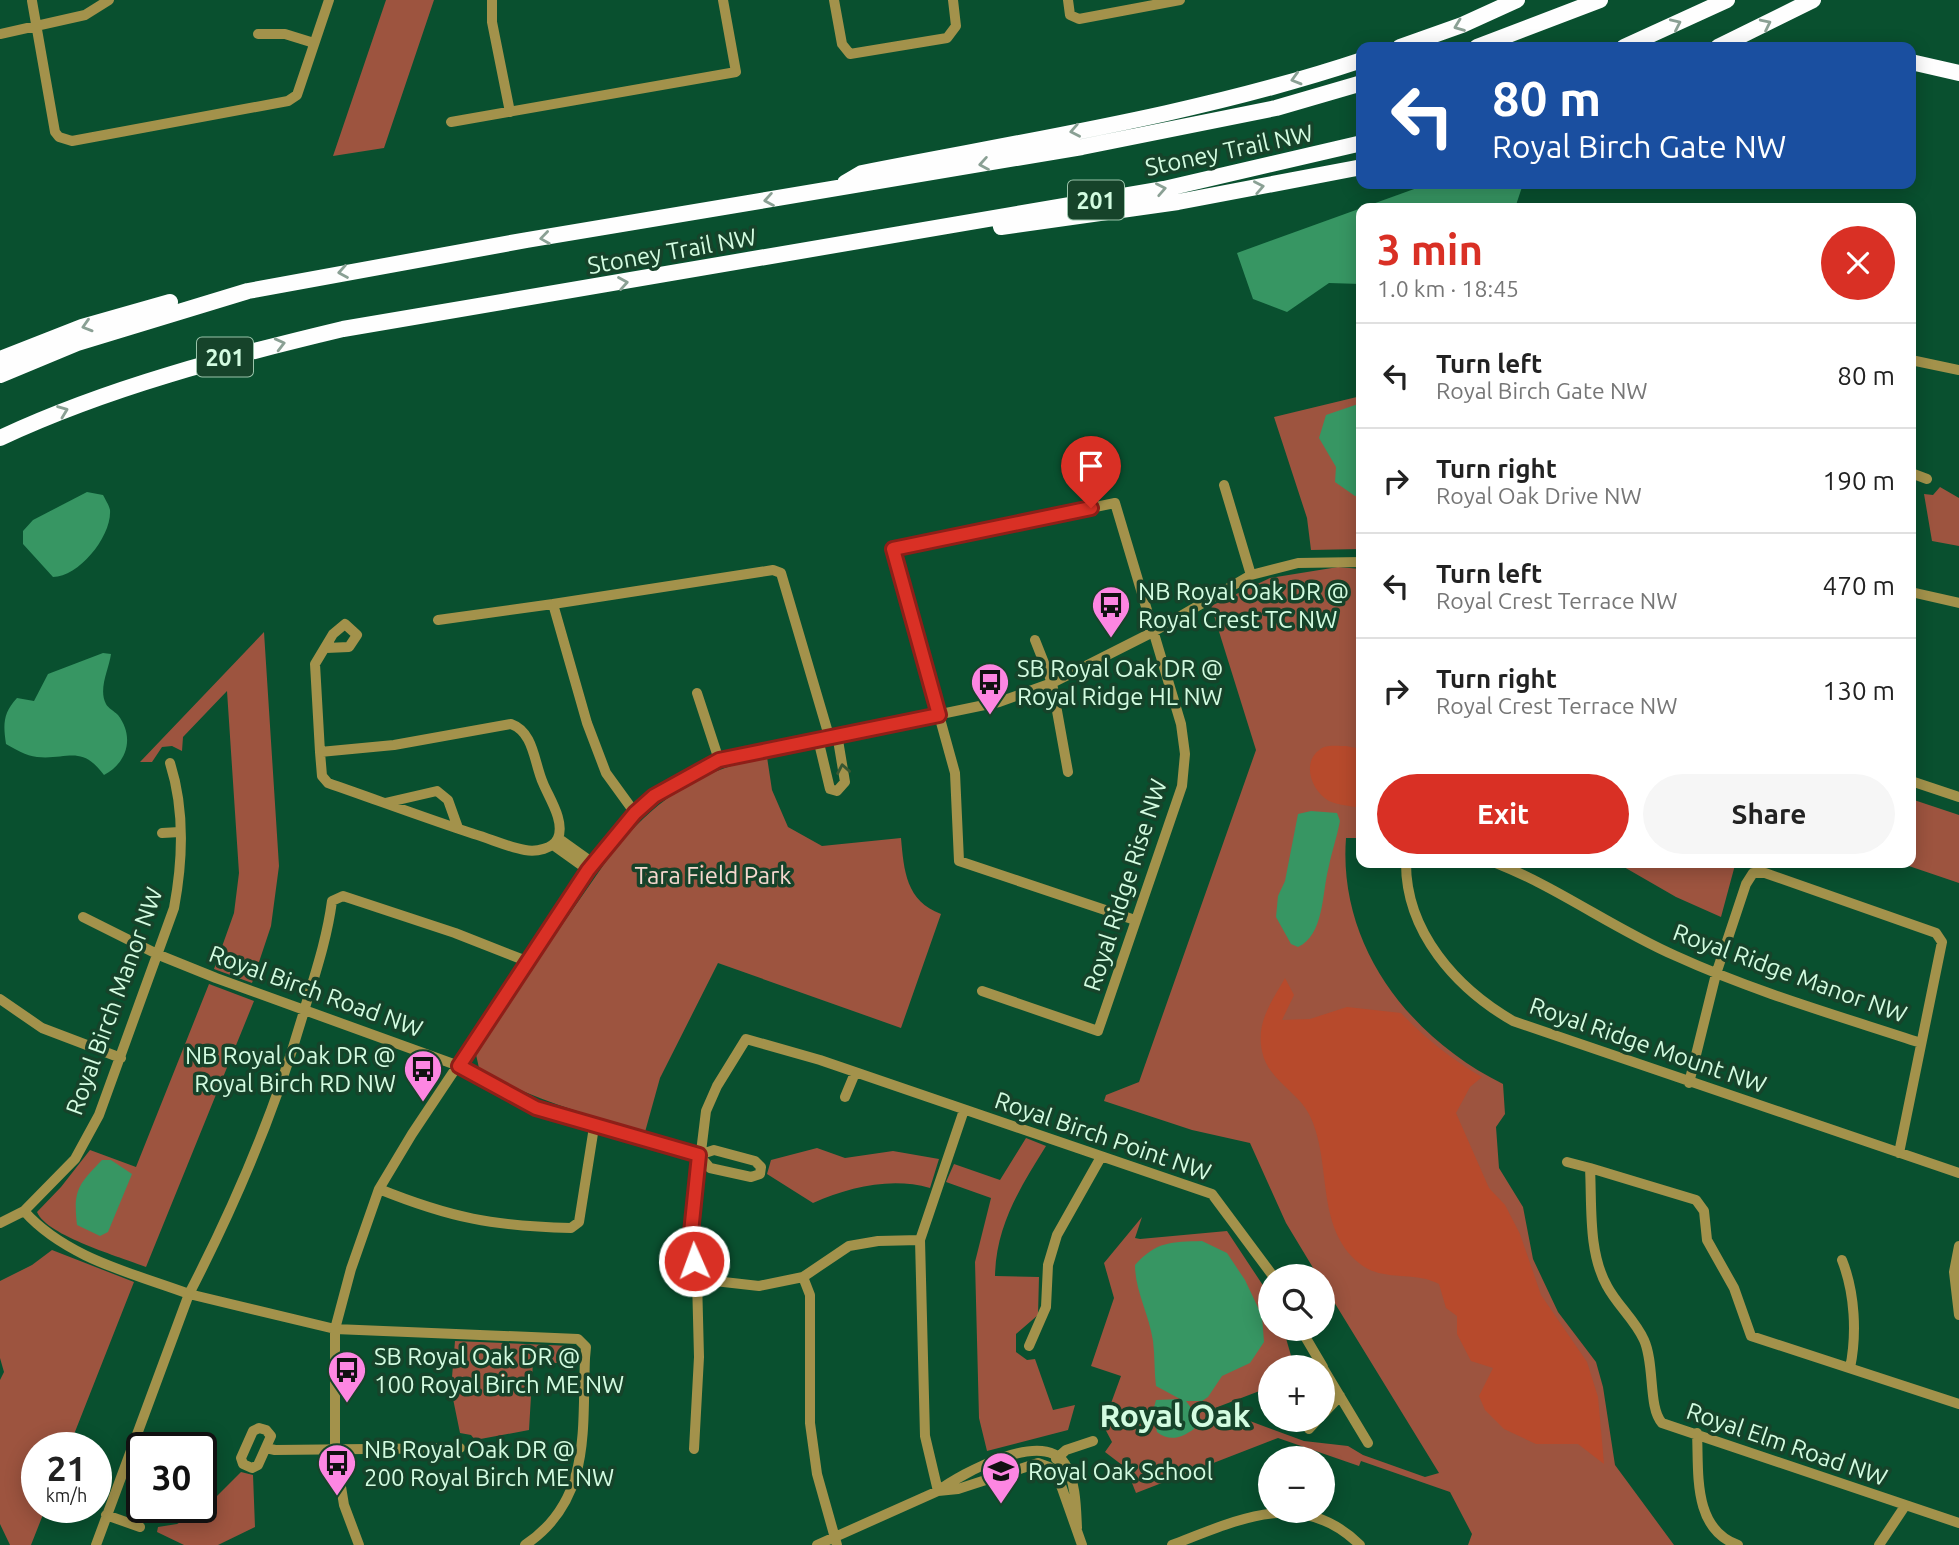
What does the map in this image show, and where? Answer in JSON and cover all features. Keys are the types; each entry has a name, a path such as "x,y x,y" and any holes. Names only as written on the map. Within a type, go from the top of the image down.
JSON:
{"highway":[{"path":"1414,42 1462,25 1517,0"},
{"path":"1554,19 1573,0"},
{"path":"1491,42 1600,0"},
{"path":"1635,42 1727,0"},
{"path":"1728,42 1813,0"},
{"path":"1916,60 1959,64"},
{"path":"1916,61 1959,73"},
{"path":"836,188 862,173 1136,119 1251,92 1356,62"},
{"name":"Stoney Trail NW","path":"0,375 77,343 248,291 1188,127 1276,108 1356,85"},
{"name":"Stoney Trail NW","path":"0,438 116,391 221,358 329,332 1164,189 1356,144"},
{"path":"828,246 855,247 1178,202 1356,168"},
{"path":"0,359 82,327 218,289 248,291"}],"street":[{"path":"0,34 85,15 109,0"},
{"path":"32,1 55,132 65,140 72,141 288,101 297,95 329,0"},
{"path":"492,0 492,22 510,112"},
{"path":"451,122 736,72 723,0"},
{"path":"834,0 842,44 850,54 947,38 956,26 953,0"},
{"path":"1068,0 1070,15 1079,19 1180,0"},
{"path":"258,34 285,34 314,43"},
{"path":"1916,361 1959,370"},
{"path":"1916,475 1927,479"},
{"path":"1224,485 1251,575"},
{"name":"Royal Ridge Rise NW","path":"939,715 893,549 1115,503 1181,724 1185,754 1182,786 1098,1031 982,991"},
{"path":"359,1545 344,1505 335,1450 335,1329 351,1269 379,1189 591,867 635,813 654,796 719,760 999,702 1052,683 1153,632 1251,575 1298,563 1356,562"},
{"path":"439,621 773,570 781,573 828,736"},
{"path":"1916,593 1959,603"},
{"path":"553,604 587,723 607,773 635,813"},
{"path":"1035,640 1052,683 1068,772"},
{"path":"326,648 314,664 322,776 328,783 526,850 555,841"},
{"path":"697,694 719,760"},
{"path":"939,715 954,773 959,861 1135,920"},
{"path":"320,752 394,745 511,724 519,727 529,740 539,775 559,820 555,841"},
{"name":"Royal Birch Manor NW","path":"0,1223 24,1211 75,1158 99,1115 121,1058 159,955 174,908 181,873 179,792 170,764"},
{"path":"1916,783 1959,797"},
{"path":"385,803 437,791 448,800 458,828"},
{"path":"162,833 180,832"},
{"path":"555,841 591,867"},
{"name":"Royal Ridge Mount NW","path":"1407,868 1415,912 1431,945 1459,983 1485,1005 1536,1030 1959,1173"},
{"name":"Royal Ridge Manor NW","path":"1508,868 1540,882 1663,951 1716,974 1922,1043"},
{"path":"1689,1083 1716,974 1746,884 1754,873 1766,873 1936,933 1942,942 1899,1153"},
{"path":"112,1502 190,1294 225,1224 290,1063 327,934 332,901 343,896 455,933 529,962"},
{"name":"Royal Birch Road NW","path":"83,917 159,955 459,1066 536,1108 594,1127 699,1155"},
{"path":"0,999 42,1028 121,1058"},
{"name":"Royal Birch Point NW","path":"699,1155 706,1111 716,1086 746,1039 855,1073 1212,1194 1264,1264"},
{"path":"845,1097 855,1073"},
{"path":"938,1491 925,1436 920,1240 964,1110"},
{"path":"379,1189 431,1210 481,1223 571,1227 579,1222 594,1127"},
{"path":"714,1150 755,1161 761,1167 760,1174 751,1177 710,1168 699,1155 714,1150"},
{"path":"694,1449 699,1357 697,1279 690,1242 699,1155"},
{"path":"1029,1346 1046,1307 1048,1265 1056,1236 1101,1157"},
{"path":"1567,1162 1696,1200 1704,1211 1707,1240 1734,1288 1751,1336 1959,1404"},
{"name":"Royal Elm Road NW","path":"1590,1168 1592,1229 1598,1267 1607,1287 1644,1339 1654,1380 1653,1409 1662,1423 1905,1506 1958,1520"},
{"path":"24,1211 42,1231 74,1250 190,1294 335,1329 578,1339 586,1347 580,1460 575,1484 561,1512 544,1532 525,1545"},
{"path":"697,1279 759,1286 803,1278 849,1246 878,1241 920,1240"},
{"path":"1959,1246 1954,1272 1959,1315"},
{"path":"1842,1260 1849,1279 1855,1345 1850,1368"},
{"path":"803,1278 810,1295 810,1423 817,1474 836,1541"},
{"path":"1335,1387 1368,1443"},
{"path":"1335,1401 1340,1396"},
{"path":"1697,1433 1703,1510 1717,1532 1738,1545"},
{"path":"1049,1466 1066,1450 1093,1441"},
{"path":"266,1448 460,1448"},
{"path":"817,1545 836,1541 938,1491 955,1478 1036,1448 1059,1456 1066,1465 1075,1496 1077,1528"},
{"path":"938,1491 958,1489 1038,1463 1049,1466 1057,1475 1082,1545"},
{"path":"1880,1545 1905,1506"},
{"path":"1172,1545 1239,1519 1273,1511 1311,1515 1346,1531 1360,1545"},
{"path":"112,1517 140,1527"},
{"path":"96,1545 104,1523"}],"green space":[{"path":"386,0 434,0 384,148 333,156"},
{"path":"1356,397 1356,549 1311,550 1307,518 1274,417"},
{"path":"1940,487 1959,498 1959,546 1932,541 1924,494 1933,495"},
{"path":"1338,567 1356,569 1356,838 1346,838 1347,878 1354,916 1368,951 1387,984 1410,1014 1438,1041 1469,1065 1503,1084 1505,1114 1496,1127 1499,1168 1523,1207 1533,1259 1558,1312 1596,1362 1603,1387 1615,1465 1674,1545 1468,1545 1472,1534 1450,1492 1361,1461 1359,1466 1335,1458 1335,1446 1301,1446 1278,1438 1136,1493 1126,1468 1105,1452 1112,1442 1103,1425 1121,1376 1091,1366 1114,1298 1104,1263 1142,1217 1135,1238 1227,1231 1258,1278 1258,1341 1287,1341 1291,1355 1258,1355 1258,1392 1215,1408 1258,1424 1258,1432 1280,1432 1304,1441 1348,1446 1363,1455 1425,1477 1439,1473 1335,1304 1335,1264 1311,1264 1286,1223 1250,1143 1192,1130 1104,1101 1106,1095 1139,1082 1256,750 1211,606 1270,578"},
{"path":"264,632 279,866 271,926 252,983 214,969 234,913 239,873 227,691 183,737 182,751 172,746 162,747 152,762 140,762"},
{"name":"Tara Field Park","path":"767,757 772,790 788,827 822,846 901,838 909,884 920,901 941,914 901,1028 718,963 660,1078 645,1132 538,1098 479,1068 475,1050 614,850 631,831 682,788 721,770"},
{"path":"1916,801 1959,815 1959,883 1915,868"},
{"path":"1626,868 1734,868 1721,917 1676,897"},
{"path":"209,984 254,1001 146,1267 69,1237 44,1221 37,1212 90,1150 136,1167"},
{"path":"1026,1138 1046,1146 1011,1208 996,1257 995,1276 1039,1277 1038,1315 1016,1334 1016,1352 1027,1360 1035,1359 1053,1410 1075,1405 1068,1430 987,1451 979,1418 975,1262 991,1198 946,1182 954,1164 1000,1180"},
{"path":"817,1148 845,1158 893,1151 939,1159 930,1188 900,1183 871,1185 841,1192 813,1203 767,1174 771,1160"},
{"path":"52,1250 134,1282 75,1432 21,1432 21,1523 40,1523 31,1545 10,1545 0,1524 0,1380 4,1372 0,1358 0,1281 32,1265"},
{"path":"455,1341 571,1346 578,1355 578,1364 533,1362 529,1430 475,1440 471,1435 460,1433 451,1389"},
{"path":"241,1472 253,1475 255,1527 218,1545 184,1545 157,1532 158,1527 179,1523 217,1523 217,1496"}],"shaded area":[{"path":"1414,189 1521,189 1517,203 1375,203"},
{"path":"1356,210 1356,284 1329,283 1287,312 1253,299 1237,253"},
{"path":"1356,405 1356,496 1335,482 1336,467 1319,438 1326,415"},
{"path":"87,492 103,495 108,504 110,510 106,531 100,543 83,563 63,575 53,577 23,544 23,531 33,520"},
{"path":"103,653 111,654 104,698 123,723 127,740 123,757 112,770 104,775 96,765 81,756 33,756 6,744 5,719 17,698 34,701 48,674"},
{"path":"1326,746 1356,748 1356,807 1329,801 1322,796 1313,782 1310,774 1312,759"},
{"path":"1311,811 1337,813 1340,821 1317,924 1307,941 1298,947 1291,944 1276,917 1278,896 1285,881 1298,814"},
{"path":"1285,978 1294,995 1282,1020 1310,1019 1347,1007 1401,1013 1439,1048 1482,1077 1470,1087 1456,1113 1489,1188 1505,1205 1520,1234 1541,1295 1587,1362 1598,1397 1604,1464 1578,1444 1536,1444 1504,1429 1485,1410 1479,1396 1493,1368 1471,1361 1457,1334 1457,1316 1446,1308 1439,1284 1419,1278 1378,1273 1359,1263 1345,1248 1330,1212 1321,1152 1309,1114 1270,1069 1262,1051 1263,1022"},
{"path":"102,1160 111,1160 132,1174 108,1232 100,1236 77,1225 76,1204 82,1182"},
{"path":"1202,1241 1227,1253 1245,1280 1258,1308 1258,1341 1264,1342 1250,1363 1222,1376 1208,1397 1202,1401 1186,1401 1197,1416 1194,1429 1180,1437 1171,1438 1157,1432 1153,1411 1156,1400 1180,1399 1156,1386 1153,1341 1137,1284 1135,1265 1158,1247"}],"place":[{"name":"NB Royal Oak DR @ Royal Crest TC NW","path":"1111,639"},
{"name":"SB Royal Oak DR @ Royal Ridge HL NW","path":"990,716"},
{"name":"NB Royal Oak DR @ Royal Birch RD NW","path":"423,1103"},
{"name":"SB Royal Oak DR @ 100 Royal Birch ME NW","path":"347,1404"},
{"name":"NB Royal Oak DR @ 200 Royal Birch ME NW","path":"337,1497"},
{"name":"Royal Oak School","path":"1001,1505"}],"district":[{"name":"Royal Oak","path":"1175,1415"}],"route":[{"path":"694,1261 690,1242 699,1155 594,1127 536,1108 502,1092 459,1066 588,870 635,813 654,796 719,760 939,715 893,549 1091,508"}]}
